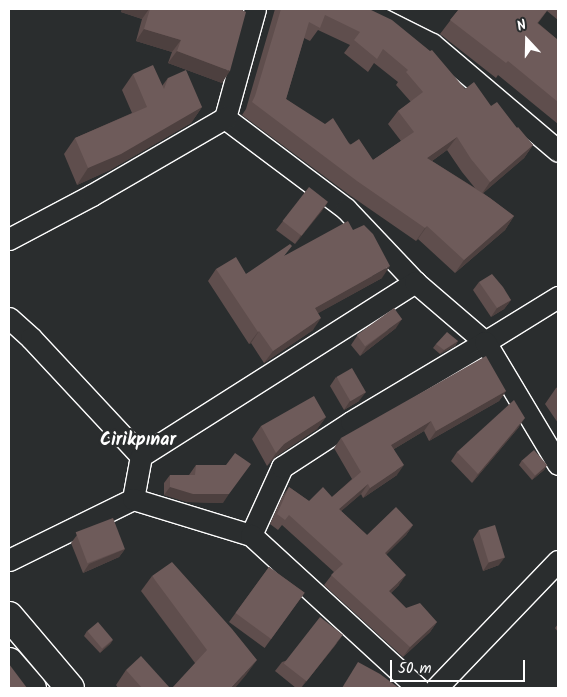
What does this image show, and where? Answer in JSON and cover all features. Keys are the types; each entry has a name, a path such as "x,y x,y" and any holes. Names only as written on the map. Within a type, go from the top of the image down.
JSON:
{"main road":[{"path":"9,616 70,688"},
{"path":"9,662 32,688"}],"street":[{"path":"9,239 92,195 225,118 255,9"},
{"path":"362,9 432,44 558,151"},
{"path":"225,118 346,209 415,282 484,342 558,464"},
{"path":"133,499 141,456 415,282"},
{"path":"251,535 282,467 351,422 558,297"},
{"path":"9,318 31,338 141,456"},
{"path":"9,560 133,499 251,535 418,688"},
{"path":"436,688 558,561"}],"building":[{"path":"150,9 240,9 246,12 230,71 177,51 181,40 144,29"},
{"path":"281,9 369,9 392,20 430,51 432,50 465,89 474,82 491,106 497,102 533,145 490,182 471,159 457,137 427,158 490,198 514,216 464,260 427,226 425,228 357,181 252,102","holes":["325,15 360,32 354,40 377,59 383,49 408,70 406,72 423,92 398,111 414,132 373,160 359,139 350,145 333,118 325,124 286,99 309,22 320,28"]},
{"path":"459,9 548,9 537,23 558,40 558,102 508,61 506,63 450,20"},
{"path":"153,65 164,89 168,78 186,70 202,107 121,154 88,168 75,138 147,107 133,74"},
{"path":"309,187 328,202 301,236 283,221"},
{"path":"348,221 353,230 364,225 373,234 390,266 315,308 321,318 273,351 216,269 236,257 246,274 290,244 292,246 284,256"},
{"path":"492,274 511,300 497,308 479,282"},
{"path":"394,308 402,319 365,346 357,335"},
{"path":"447,332 458,341 444,350 436,344"},
{"path":"486,356 506,391 436,431 431,421 391,445 404,465 370,488 368,484 339,509 367,535 396,507 413,525 385,553 406,575 389,591 406,608 420,603 437,622 410,647 331,575 343,564 289,515 285,520 277,514 289,487 309,501 323,487 332,497 361,472 341,438"},
{"path":"352,368 366,392 350,401 336,377"},
{"path":"314,396 326,417 284,444 276,453 261,426"},
{"path":"514,400 525,418 478,474 457,452"},
{"path":"534,450 547,465 535,476 522,460"},
{"path":"235,453 251,464 229,494 193,494 170,487 170,475 195,475 196,465 226,465"},
{"path":"113,518 125,549 87,563 76,532"},
{"path":"495,525 505,558 489,562 479,530"},
{"path":"172,562 257,660 231,688 172,688 207,650 152,576"},
{"path":"269,567 305,593 271,639 235,613"},
{"path":"320,617 343,635 307,681 284,663"},
{"path":"98,622 113,640 102,649 87,631"},
{"path":"141,656 170,688 142,688 126,670"},
{"path":"358,662 380,674 399,688 342,688"},
{"path":"9,664 27,688 9,688"}],"district":[{"name":"Cirikpınar","path":"138,441"}]}
